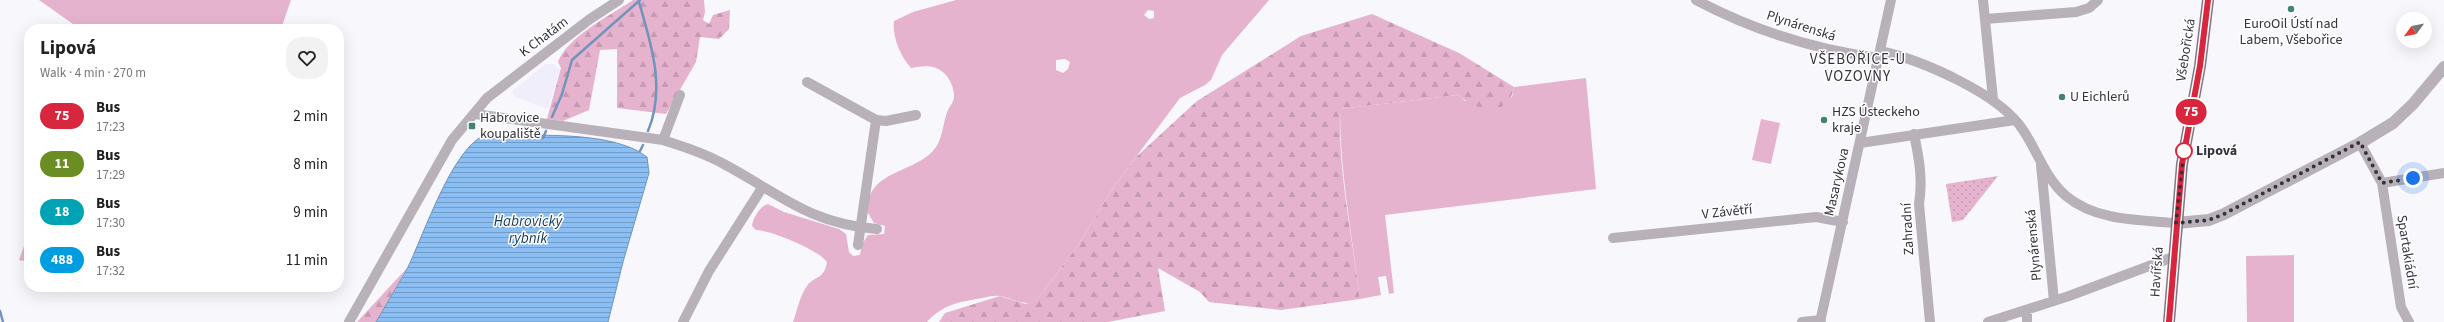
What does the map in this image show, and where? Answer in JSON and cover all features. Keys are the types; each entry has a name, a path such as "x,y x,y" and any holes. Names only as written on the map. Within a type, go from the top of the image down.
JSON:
{"main road":[{"name":"Všebořická","path":"2176,223 2182,164 2200,66 2208,0"},
{"name":"Havířská","path":"2169,322 2176,223"}],"street":[{"name":"K Chatám","path":"349,322 452,140 487,98 590,19 620,0"},
{"name":"Plynárenská","path":"1696,0 1772,33 1837,52 1880,54 1904,57 1949,76 1993,99 2015,120 2023,130 2051,181 2066,196 2085,207 2126,220 2176,223"},
{"name":"Masarykova","path":"1820,321 1891,0"},
{"path":"1983,0 1993,99"},
{"path":"1985,19 2076,12 2089,8 2098,0"},
{"path":"2176,223 2209,220 2224,214 2393,123 2417,99 2444,67"},
{"path":"807,82 876,120 886,121 916,115"},
{"path":"663,140 680,95"},
{"path":"475,114 663,140 719,161 762,188 812,215 860,227 877,229"},
{"path":"858,245 876,120"},
{"path":"1860,143 2015,120"},
{"name":"Zahradní","path":"1914,134 1921,172 1922,188 1919,204 1930,322"},
{"name":"Spartakiádní","path":"2360,142 2382,183 2401,307 2409,322"},
{"name":"Plynárenská","path":"2041,163 2054,301"},
{"path":"2382,183 2444,173"},
{"path":"683,322 710,271 762,188"},
{"name":"V Závětří","path":"1613,238 1816,217 1843,222"},
{"path":"1988,322 2054,301 2173,257"},
{"path":"2027,310 2027,322"},
{"path":"1802,322 1820,321"}],"shaded area":[{"path":"546,64 554,64 560,70 548,109 515,97 512,91"}],"green space":[{"path":"39,0 291,0 283,24 73,24"},
{"path":"633,0 704,0 705,12 703,20 709,24 713,15 730,10 729,29 719,39 700,37 696,62 666,114 617,108 617,49 600,50 589,110 563,121 547,119 561,68 558,62 563,53 580,35"},
{"path":"956,0 1269,0 1222,55 1211,80 1205,85 1180,98 1115,185 1076,248 1036,301 1032,303 1023,303 998,296 974,299 952,305 939,311 927,322 793,322 801,298 807,286 824,272 827,262 814,252 783,237 756,230 752,226 754,219 762,207 768,204 784,212 839,229 846,234 849,252 853,256 860,255 862,244 868,235 884,234 885,226 874,223 868,213 869,199 874,188 883,180 928,156 936,147 940,139 946,114 954,98 950,81 945,74 933,67 924,66 911,68 900,52 894,33 894,21 913,12","holes":["1148,10 1154,11 1154,18 1149,19 1144,15","1065,59 1070,62 1068,69 1063,73 1056,70 1056,60"]},
{"path":"1372,14 1459,53 1514,87 1511,97 1499,108 1482,108 1466,101 1458,95 1340,109 1343,180 1360,299 1281,310 1209,302 1200,292 1158,268 1165,311 1108,322 939,322 945,313 1000,296 1025,304 1036,301 1076,248 1115,185 1136,157 1197,101 1301,36"},
{"path":"1586,78 1596,189 1385,215 1394,293 1389,294 1386,276 1378,277 1381,295 1360,299 1344,180 1340,109 1458,95 1465,101 1512,97 1514,87"},
{"path":"1761,119 1780,123 1771,164 1752,160"},
{"path":"1998,176 1963,220 1952,222 1946,184"},
{"path":"24,246 24,261 19,260"},
{"path":"2294,255 2294,322 2247,322 2246,256"},
{"path":"407,268 376,322 357,322"}],"water":[{"name":"Habrovický rybník","path":"545,135 591,138 613,142 632,148 647,157 649,173 623,262 608,322 376,322 407,269 449,176 471,145 483,136"}],"waterway":[{"path":"552,117 562,94 572,60 640,0"},
{"path":"639,2 655,66 656,99 648,131"},
{"path":"543,138 546,131"},
{"path":"640,151 643,145"},
{"path":"0,311 3,322"}],"bus line":[{"name":"75","path":"2169,322 2182,164 2200,66 2208,0"}],"place":[{"name":"EuroOil Ústí nad Labem, Všebořice","path":"2291,9"},
{"name":"U Eichlerů","path":"2062,97"},
{"name":"HZS Ústeckeho kraje","path":"1824,120"},
{"name":"Habrovice koupaliště","path":"472,126"},
{"name":"Lipová","path":"2184,151"}],"district":[{"name":"VŠEBOŘICE-U VOZOVNY","path":"1858,68"}],"route":[{"path":"2184,151 2176,223 2209,220 2224,214 2360,142 2382,183 2413,178"}]}
